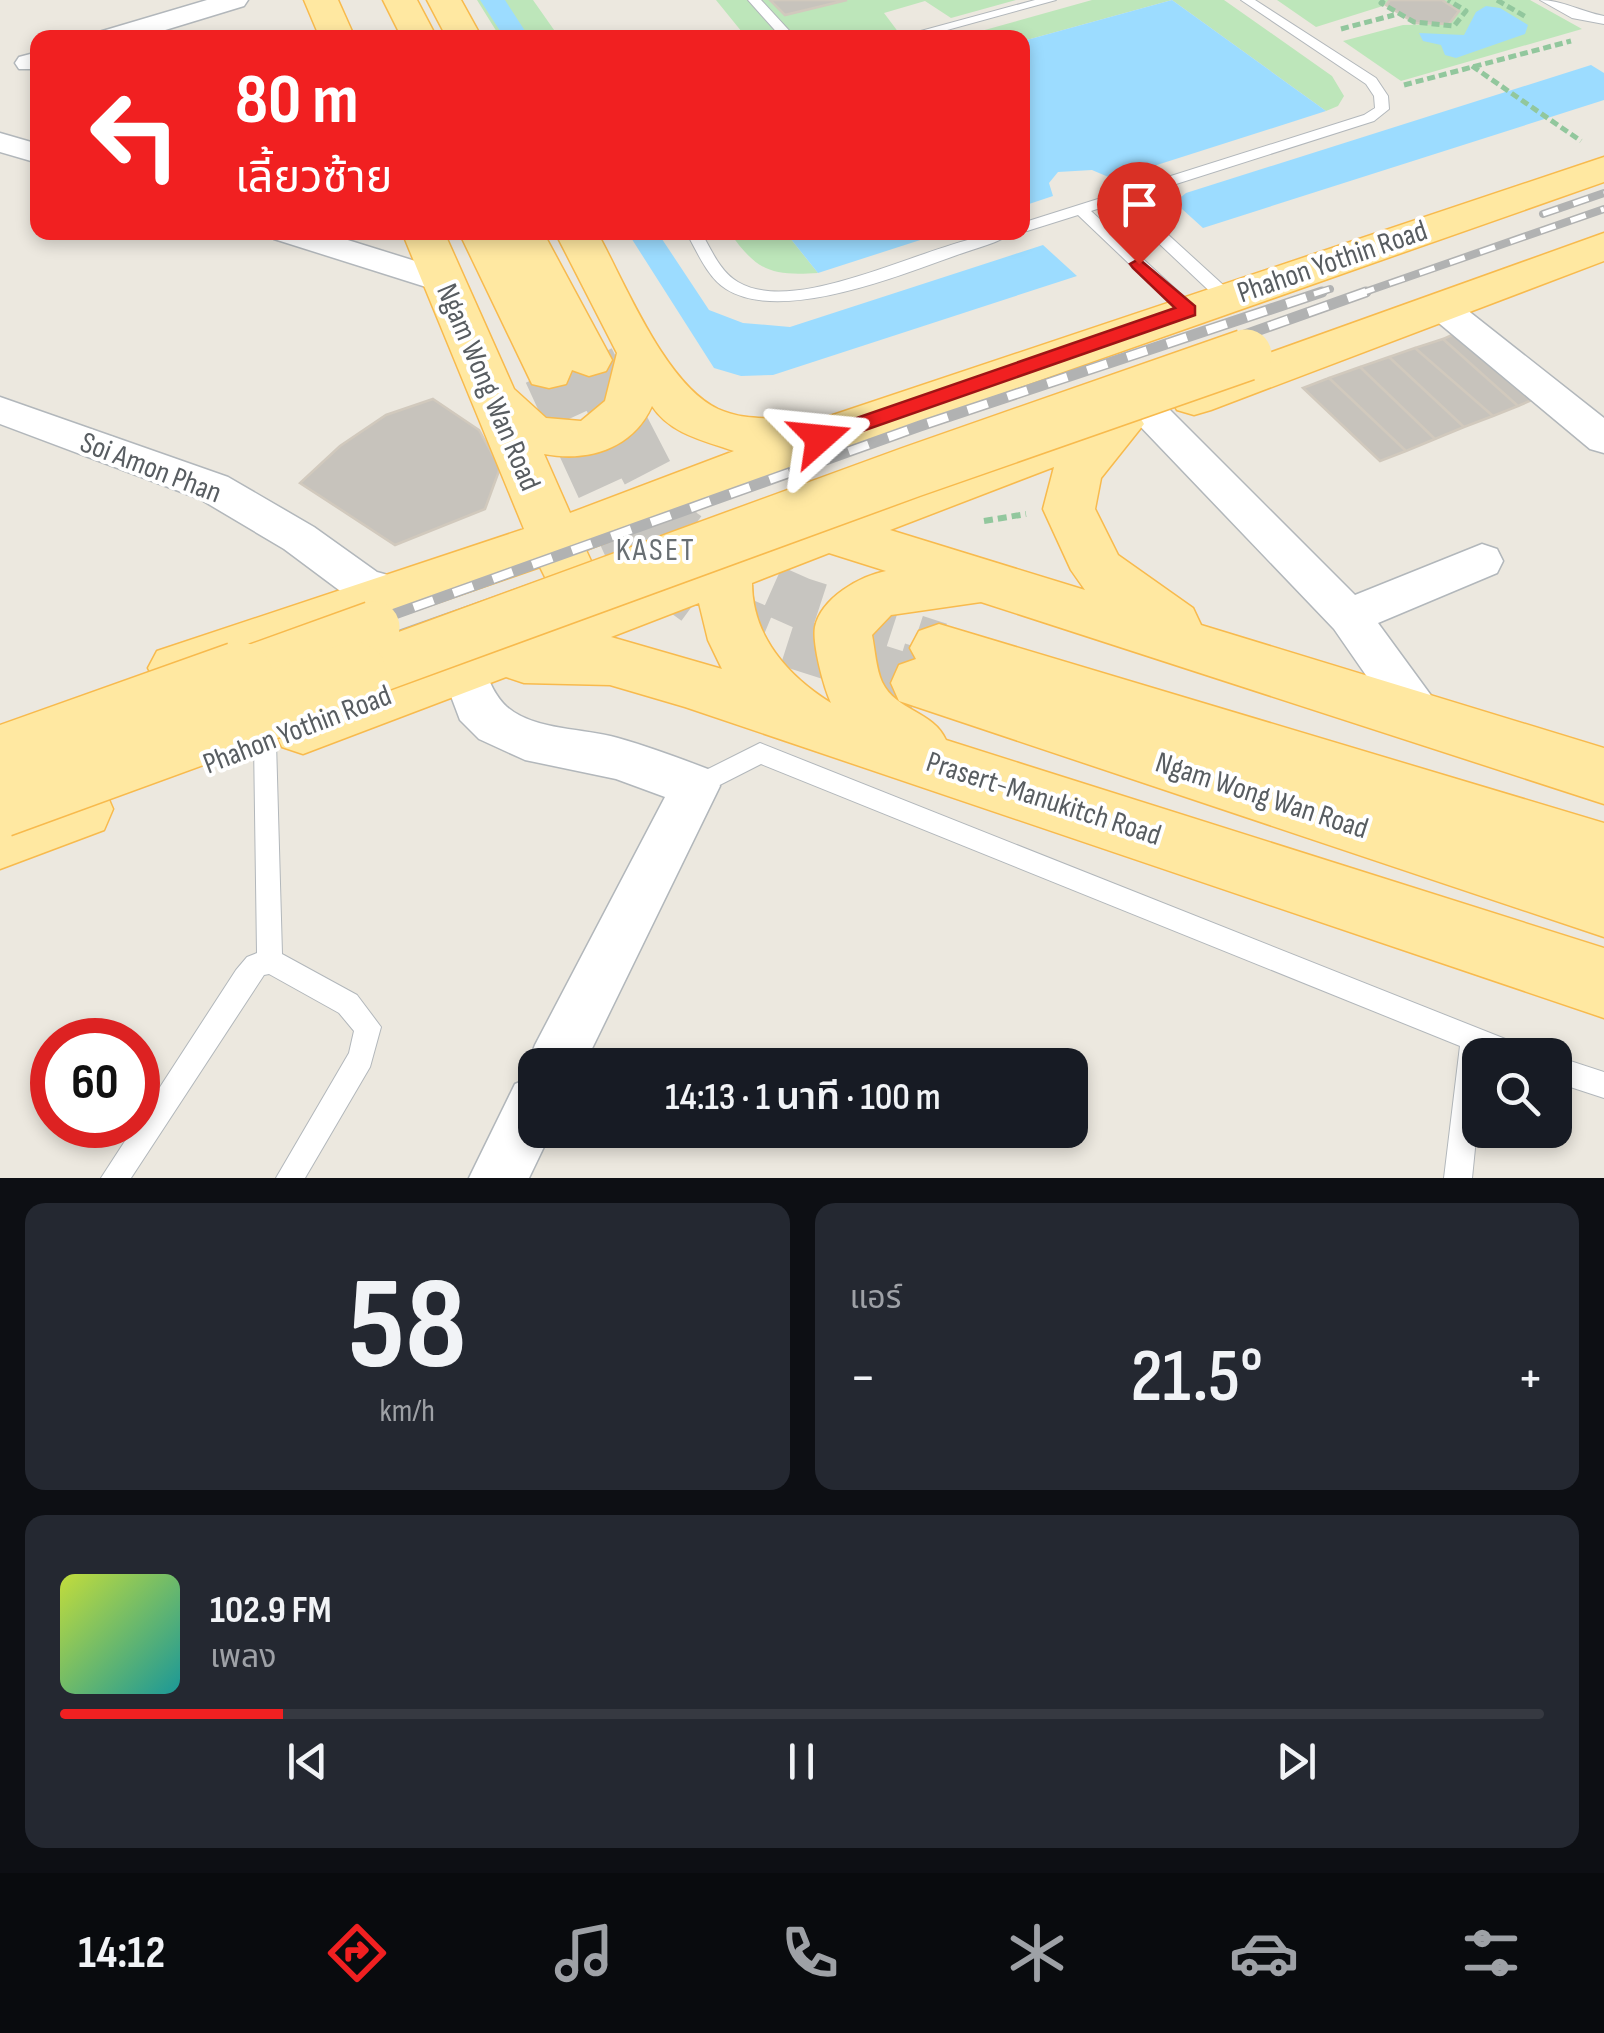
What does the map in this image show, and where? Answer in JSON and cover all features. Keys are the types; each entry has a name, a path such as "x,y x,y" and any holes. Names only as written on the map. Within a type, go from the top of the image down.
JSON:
{"main road":[{"path":"322,0 335,30"},
{"path":"366,0 381,30"},
{"path":"400,0 416,30"},
{"path":"444,0 461,30"},
{"name":"Phahon Yothin Road","path":"0,760 1220,322 1601,169"},
{"name":"Phahon Yothin Road","path":"0,839 469,664 590,559 801,446 1055,357 1220,322 1604,226"},
{"name":"Ngam Wong Wan Road","path":"427,240 495,399 590,559"},
{"name":"Ngam Wong Wan Road","path":"485,240 569,366 525,240"},
{"path":"580,240 640,353 676,406 701,421 756,439 801,446"},
{"path":"830,533 1604,246"},
{"name":"Phahon Yothin Road","path":"0,804 911,472 1220,322"},
{"path":"495,399 532,434 572,441 596,436 627,410 640,353"},
{"path":"1055,357 1018,384 1014,394 1025,414 1063,430 1135,418"},
{"path":"590,559 669,460 676,406"},
{"path":"1135,418 1077,472 1068,509 1098,570 1138,602 1241,664"},
{"path":"801,446 735,518 724,595 731,634 745,662 774,697 826,728"},
{"path":"590,559 728,552 814,528 1604,776"},
{"name":"Phahon Yothin Road","path":"0,729 398,594 590,559 728,552"},
{"path":"590,559 690,666 736,700"},
{"path":"972,773 872,717 853,688 843,628 875,596 920,588 990,584"},
{"path":"244,645 265,742"},
{"name":"Prasert-Manukitch Road","path":"469,664 551,658 610,661 972,773 1604,983"},
{"name":"Ngam Wong Wan Road","path":"1604,854 930,666 1604,905"}],"street":[{"path":"135,30 234,0"},
{"path":"0,142 30,151"},
{"path":"311,240 445,282"},
{"path":"1440,306 1604,439"},
{"name":"Soi Amon Phan","path":"0,410 214,488 300,538 366,587 398,594"},
{"path":"1135,418 1349,616 1422,719"},
{"path":"1349,616 1482,561"},
{"path":"469,664 476,706 495,725 526,738 616,758 696,786 564,1048"},
{"path":"498,1178 518,1138"}],"lane":[{"path":"754,0 782,30"},
{"path":"932,30 1050,0"},
{"path":"1030,225 1369,118 1382,109 1380,96 1371,82 1247,0"},
{"path":"1546,0 1576,15 1604,20"},
{"path":"1118,197 1220,322"},
{"path":"1080,209 1220,322"},
{"path":"698,240 730,286 760,298 788,298 827,290 982,240"},
{"path":"265,742 270,961"},
{"path":"696,786 760,753 1464,1038"},
{"path":"114,1178 244,979 256,966 270,961 348,1004 368,1027 361,1058 290,1178"},
{"path":"1572,1074 1604,1085"},
{"path":"1458,1178 1462,1144"}],"path":[{"path":"1380,1 1394,15 1417,26 1454,26 1466,11 1451,0"},
{"path":"1497,0 1534,21"},
{"path":"1332,32 1394,15"},
{"path":"1393,88 1585,37"},
{"path":"1471,66 1549,121 1601,169"},
{"path":"975,522 1044,512"}],"green space":[{"path":"477,0 533,0 554,30 496,30"},
{"path":"716,0 1016,0 951,18 925,1 884,13 897,30 740,30"},
{"path":"1092,0 1172,0 1030,39 1030,30 985,30"},
{"path":"1172,0 1224,0 1332,76 1344,96 1338,106 1326,111"},
{"path":"1277,0 1390,0 1386,5 1316,27"},
{"path":"1442,0 1530,0 1582,29 1401,81 1343,41 1403,25 1449,24 1459,11"},
{"path":"736,240 792,240 818,273 777,272 749,256"}],"water":[{"path":"480,0 505,0 524,30 499,30"},
{"path":"1172,0 1326,111 1113,179 1092,170 1058,172 1049,183 1053,196 1030,204 1030,39"},
{"path":"1486,6 1500,8 1528,25 1525,34 1456,58 1445,55 1441,45 1423,41 1419,33 1464,35 1476,12"},
{"path":"1591,65 1604,73 1604,100 1203,228 1182,209 1181,197 1186,193"},
{"path":"632,240 663,240 709,310 743,323 790,327 1043,245 1077,276 773,375 741,376 714,368"},
{"path":"792,240 920,240 818,273"}],"building":[{"path":"770,0 847,0 785,15"},
{"path":"1390,0 1442,0 1459,11 1449,24 1415,23 1386,5"},
{"path":"1463,330 1541,396 1518,406 1443,339"},
{"path":"1443,339 1518,406 1493,416 1415,348"},
{"path":"1415,348 1493,416 1464,427 1389,357"},
{"path":"1389,357 1464,427 1435,439 1360,367"},
{"path":"1360,367 1435,439 1406,451 1329,378"},
{"path":"1329,378 1406,451 1380,461 1303,388"},
{"path":"433,399 479,430 500,468 485,509 395,545 300,483 340,446 386,415"}],"tunnel":[{"path":"589,360 677,530 740,576 801,603 939,648"},
{"path":"549,372 632,553 710,610 775,637 903,678"},
{"path":"895,675 920,683"}],"railway":[{"path":"1543,214 1604,193"},
{"path":"1359,294 1604,209"},
{"path":"1314,294 1330,289"},
{"path":"216,678 920,426 1322,292"},
{"path":"279,678 1366,292"},
{"path":"0,755 223,675"},
{"path":"0,778 286,675"}],"district":[{"name":"KASET","path":"656,549"}],"route":[{"path":"820,438 1188,310 1139,264"}]}
